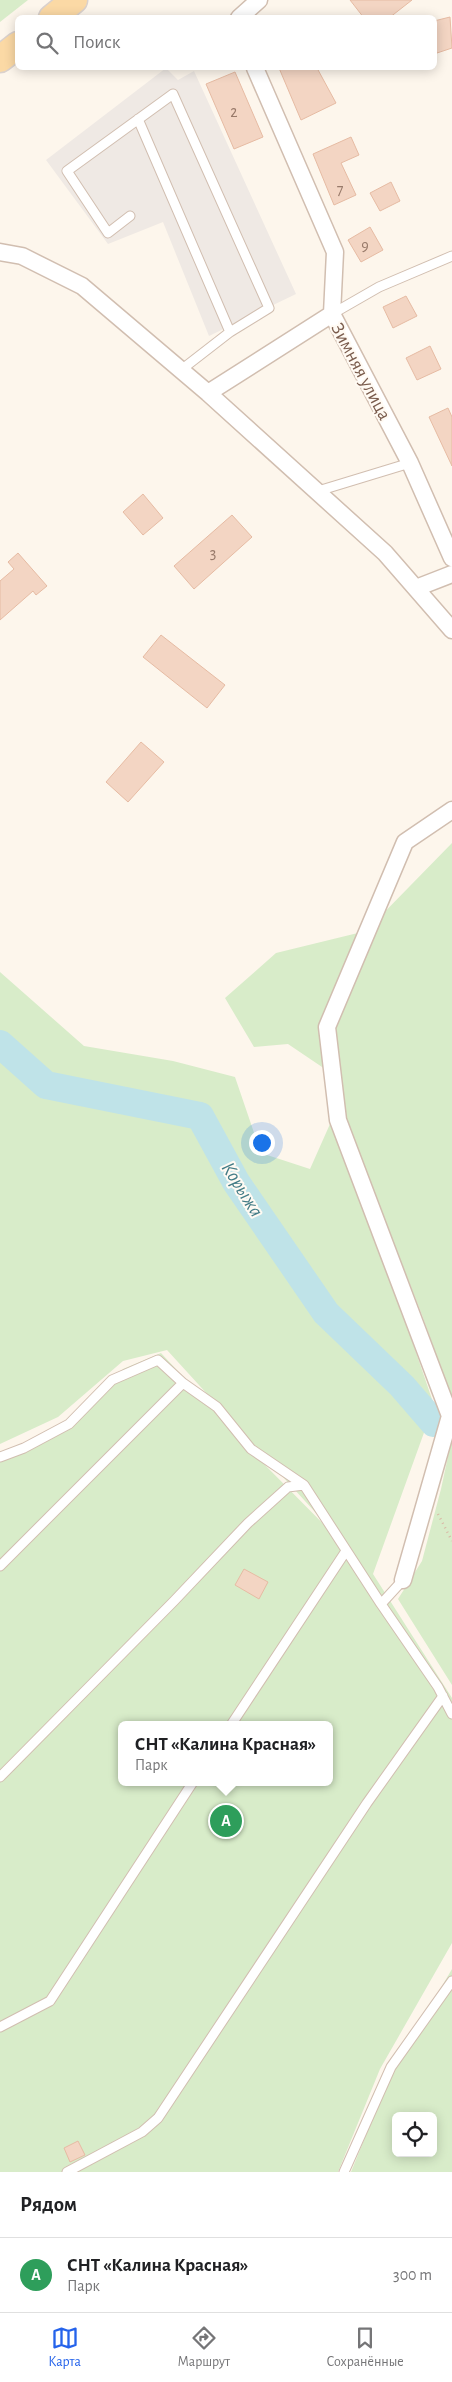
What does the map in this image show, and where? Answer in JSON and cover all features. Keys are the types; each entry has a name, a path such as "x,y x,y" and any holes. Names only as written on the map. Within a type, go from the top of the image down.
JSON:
{"main road":[{"path":"56,15 74,0"},
{"path":"0,59 15,47"}],"street":[{"path":"242,15 259,0"},
{"name":"Зимняя улица","path":"256,70 335,252 332,314 410,462 452,558"},
{"path":"0,252 22,256 82,286 208,393 385,553 452,630"},
{"path":"208,393 332,314"},
{"path":"416,588 452,574"},
{"path":"403,1580 450,1416 338,1120 327,1027 405,842 452,810"}],"lane":[{"path":"130,216 108,233 67,171 172,94 269,308 230,332 181,370"},
{"path":"138,119 230,332"},
{"path":"332,314 379,287 452,256"},
{"path":"318,491 410,462"},
{"path":"0,1457 24,1448 70,1424 112,1380 158,1360 183,1384 217,1407 252,1449 304,1485 452,1714"},
{"path":"0,1566 183,1384"},
{"path":"0,1777 174,1601 248,1523 288,1487 304,1485"},
{"path":"234,1721 346,1551"},
{"path":"381,1604 403,1580"},
{"path":"67,2172 142,2132 158,2118 367,1803 442,1696"},
{"path":"0,2027 50,2001 190,1786"},
{"path":"344,2172 391,2067 452,1981"}],"path":[{"path":"428,1495 452,1541"}],"shaded area":[{"path":"163,70 168,70 178,80 194,71 296,294 209,336 163,222 108,244 46,160"}],"green space":[{"path":"0,0 28,0 0,22"},
{"path":"452,843 452,1399 422,1315 325,1069 288,1044 254,1047 225,998 276,953 366,931"},
{"path":"0,972 84,1046 173,1061 235,1077 261,1153 310,1169 330,1124 382,1253 434,1405 373,1574 452,1698 452,1943 380,2069 338,2172 0,2172 0,1460 74,1426 123,1369 161,1353 265,1465 358,1559 167,1350 123,1361 58,1417 0,1444"},
{"path":"452,1438 452,1685 398,1599 422,1561"},
{"path":"452,1969 452,2172 351,2172 391,2073"}],"building":[{"path":"350,0 412,0 393,15 362,15"},
{"path":"450,17 452,48 437,53 437,20"},
{"path":"280,70 318,70 336,103 301,120"},
{"path":"235,72 263,137 234,149 206,84"},
{"path":"351,137 359,155 341,163 356,195 334,205 313,154"},
{"path":"391,182 400,201 380,211 370,193"},
{"path":"370,227 383,250 361,262 348,240"},
{"path":"406,296 417,316 393,328 383,307"},
{"path":"430,346 441,369 417,380 406,358"},
{"path":"448,408 452,417 452,466 429,417"},
{"path":"143,494 163,518 143,535 123,512"},
{"path":"232,515 252,537 194,589 174,566"},
{"path":"18,553 47,586 36,595 33,591 0,620 0,581 14,569 8,562"},
{"path":"161,635 225,685 207,708 143,657"},
{"path":"141,742 164,762 128,802 106,782"},
{"path":"244,1569 268,1582 259,1599 235,1585"},
{"path":"78,2141 85,2155 70,2162 64,2148"}],"waterway":[{"name":"Корыжа","path":"0,1044 46,1085 200,1116 236,1182 326,1313 402,1386 434,1423"}],"place":[{"name":"СНТ «Калина Красная»","path":"226,1821"}]}
